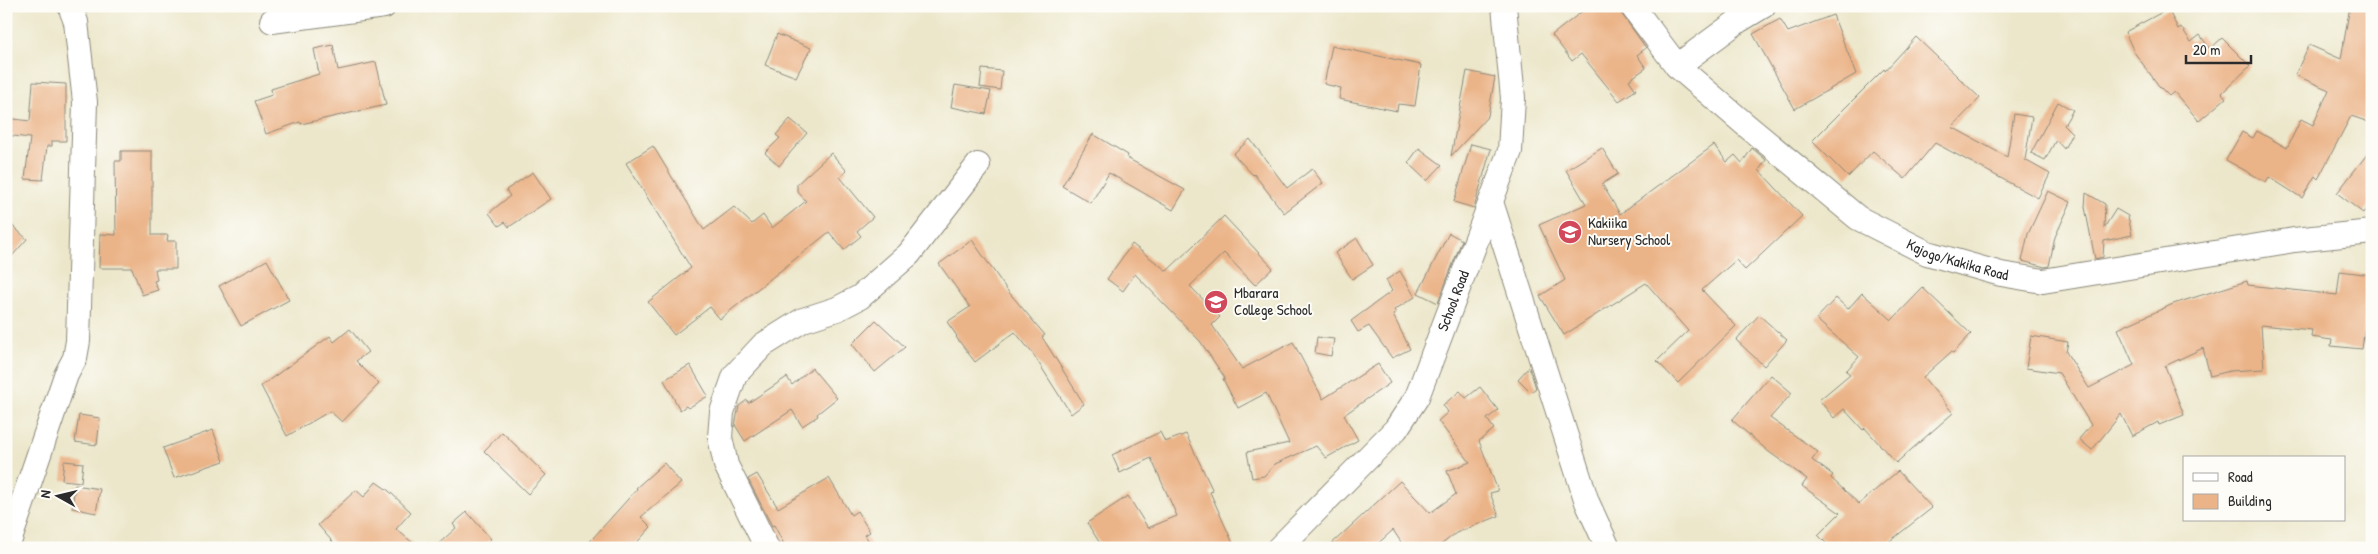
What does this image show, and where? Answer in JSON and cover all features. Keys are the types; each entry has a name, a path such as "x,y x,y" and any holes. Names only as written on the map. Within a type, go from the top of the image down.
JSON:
{"street":[{"path":"6,548 10,523 74,358 78,342 85,102 76,22 70,6"},
{"path":"272,21 384,6"},
{"name":"School Road","path":"1280,548 1396,429 1417,397 1510,151 1513,98 1504,6"},
{"name":"Kajogo/Kakika Road","path":"1632,6 1677,66 1858,218 1927,253 2001,274 2043,281 2294,240 2372,232"},
{"path":"1677,66 1738,21 1763,6"},
{"path":"767,548 726,464 720,437 722,412 735,375 763,345 803,320 837,308 860,297 908,254 978,165"},
{"path":"1491,202 1587,502 1608,548"}],"building":[{"path":"1589,6 1616,6 1646,48 1637,55 1646,68 1629,80 1636,90 1619,101 1581,54 1572,61 1552,35"},
{"path":"2350,6 2372,6 2372,123 2351,116 2318,179 2315,176 2302,198 2269,177 2266,182 2226,160 2242,132 2253,138 2257,131 2287,148 2301,119 2313,125 2329,90 2295,75 2309,45 2341,59"},
{"path":"2168,9 2178,29 2181,27 2191,42 2200,35 2210,49 2222,38 2250,66 2222,93 2226,98 2199,121 2174,92 2169,96 2159,86 2134,52 2125,32"},
{"path":"1833,15 1856,74 1795,109 1753,34 1780,19 1788,32"},
{"path":"777,34 811,48 796,77 765,65"},
{"path":"1916,37 1980,98 1952,127 2007,157 2014,114 2032,117 2025,160 2050,174 2038,198 1935,143 1905,179 1873,151 1848,177 1812,141 1884,69 1885,71"},
{"path":"333,45 338,70 376,62 386,105 301,124 300,122 266,134 254,101 272,95 271,89 319,74 314,49"},
{"path":"1332,46 1421,65 1415,106 1398,104 1397,111 1339,99 1341,88 1324,84"},
{"path":"982,69 1002,71 1000,90 980,87"},
{"path":"1467,71 1495,77 1488,116 1451,156"},
{"path":"33,82 66,84 66,141 52,141 52,146 47,146 43,180 25,179 30,138 6,135 6,118 30,121"},
{"path":"955,85 991,91 986,114 951,107"},
{"path":"2058,102 2073,110 2064,125 2072,133 2064,149 2056,140 2045,160 2031,153"},
{"path":"790,119 807,133 779,166 765,153 780,138 776,135"},
{"path":"1093,134 1128,155 1127,158 1185,190 1173,210 1109,173 1091,203 1062,186"},
{"path":"1250,139 1287,188 1312,169 1323,183 1284,213 1254,174 1233,154"},
{"path":"1471,144 1491,149 1474,208 1454,202"},
{"path":"1714,145 1727,162 1735,155 1742,163 1752,148 1766,160 1759,170 1802,216 1745,270 1736,260 1702,290 1736,326 1678,383 1657,361 1688,331 1646,283 1564,335 1540,296 1565,280 1539,225 1586,204 1566,170 1602,148 1618,174 1602,184 1620,214"},
{"path":"653,146 704,230 734,207 752,224 763,215 772,228 806,201 797,191 797,184 831,153 847,171 840,177 873,217 857,231 861,236 844,250 829,232 720,319 710,307 674,335 648,302 691,268 626,163"},
{"path":"1419,148 1442,165 1427,181 1408,163"},
{"path":"2372,148 2372,201 2363,213 2337,193"},
{"path":"121,151 152,151 152,235 168,235 167,241 176,241 176,269 155,269 157,280 154,281 158,290 142,295 132,268 99,268 100,234 116,235 115,161 121,161"},
{"path":"533,172 551,199 509,227 505,222 499,226 489,213 510,196 506,190"},
{"path":"2048,191 2071,202 2055,237 2049,266 2045,267 2022,261 2028,234"},
{"path":"2086,193 2105,204 2104,228 2116,209 2128,216 2132,235 2104,241 2103,257 2095,259 2085,207"},
{"path":"1224,216 1273,268 1255,285 1224,253 1190,286 1220,317 1212,325 1242,369 1293,342 1323,399 1378,364 1390,383 1344,415 1358,440 1326,458 1316,446 1275,464 1264,476 1252,478 1247,452 1289,443 1266,393 1238,408 1223,379 1225,378 1200,341 1135,274 1123,291 1107,279 1132,244 1167,271"},
{"path":"6,220 27,239 6,263"},
{"path":"1449,233 1462,240 1438,303 1418,293"},
{"path":"1357,238 1373,265 1352,279 1335,253"},
{"path":"972,240 1007,290 1045,335 1042,337 1084,404 1071,414 1033,354 1015,332 975,362 947,322 970,307 939,264"},
{"path":"267,260 289,300 241,326 219,286"},
{"path":"1400,271 1415,297 1394,310 1396,313 1393,315 1410,349 1392,358 1369,326 1358,332 1351,321 1392,291 1386,280"},
{"path":"2340,271 2372,275 2372,301 2368,301 2362,349 2331,346 2332,340 2311,337 2312,330 2261,325 2264,369 2230,371 2210,376 2203,348 2165,366 2184,415 2159,425 2158,422 2132,436 2121,414 2092,450 2079,439 2091,425 2059,373 2026,368 2031,336 2068,342 2066,352 2089,388 2134,365 2118,329 2173,304 2247,281 2248,285 2337,295"},
{"path":"1923,288 1971,334 1953,353 1951,352 1923,377 1953,413 1896,463 1865,428 1863,430 1844,409 1834,418 1819,400 1850,374 1846,371 1859,357 1816,319 1836,298 1848,309 1862,293 1892,320"},
{"path":"1759,315 1787,340 1764,366 1736,340"},
{"path":"876,320 905,347 875,372 852,344"},
{"path":"350,329 368,352 356,361 379,384 342,422 330,411 287,436 261,386 330,336 334,342"},
{"path":"1317,337 1334,339 1331,356 1315,353"},
{"path":"690,365 708,396 688,408 686,406 680,410 664,380"},
{"path":"1529,367 1536,388 1531,392 1518,379"},
{"path":"812,368 837,398 817,414 818,416 802,426 792,410 745,441 735,425 739,406 747,400 748,403 787,377 792,385"},
{"path":"1771,375 1792,393 1770,418 1818,452 1812,460 1833,475 1831,478 1859,504 1898,471 1932,508 1881,548 1831,548 1818,535 1840,513 1802,486 1807,479 1769,452 1732,420"},
{"path":"1480,387 1498,410 1487,419 1494,429 1479,441 1498,491 1490,493 1499,516 1456,533 1437,548 1405,548 1393,530 1373,548 1327,548 1400,481 1430,513 1456,494 1447,471 1470,462 1438,421 1448,412 1443,405 1460,391 1466,398"},
{"path":"79,415 100,418 97,445 75,442"},
{"path":"213,430 224,461 174,478 163,448"},
{"path":"502,432 546,475 528,494 484,451"},
{"path":"1160,432 1165,442 1186,434 1213,491 1210,492 1235,548 1103,548 1087,523 1128,496 1148,528 1177,516 1151,458 1120,473 1112,455"},
{"path":"64,461 83,463 81,482 62,480"},
{"path":"664,463 681,483 641,517 651,527 632,548 584,548 636,488"},
{"path":"757,474 778,508 829,478 851,515 857,511 870,532 865,535 873,548 786,548 774,525 772,526 748,479"},
{"path":"376,482 389,491 411,512 396,529 419,548 338,548 318,525 356,490 364,497"},
{"path":"75,485 100,489 96,513 72,508"},
{"path":"467,512 491,539 481,548 434,548 456,528 453,524"}],"place":[{"name":"Kakiika Nursery School","path":"1570,232"},
{"name":"Mbarara College School","path":"1216,302"}]}
